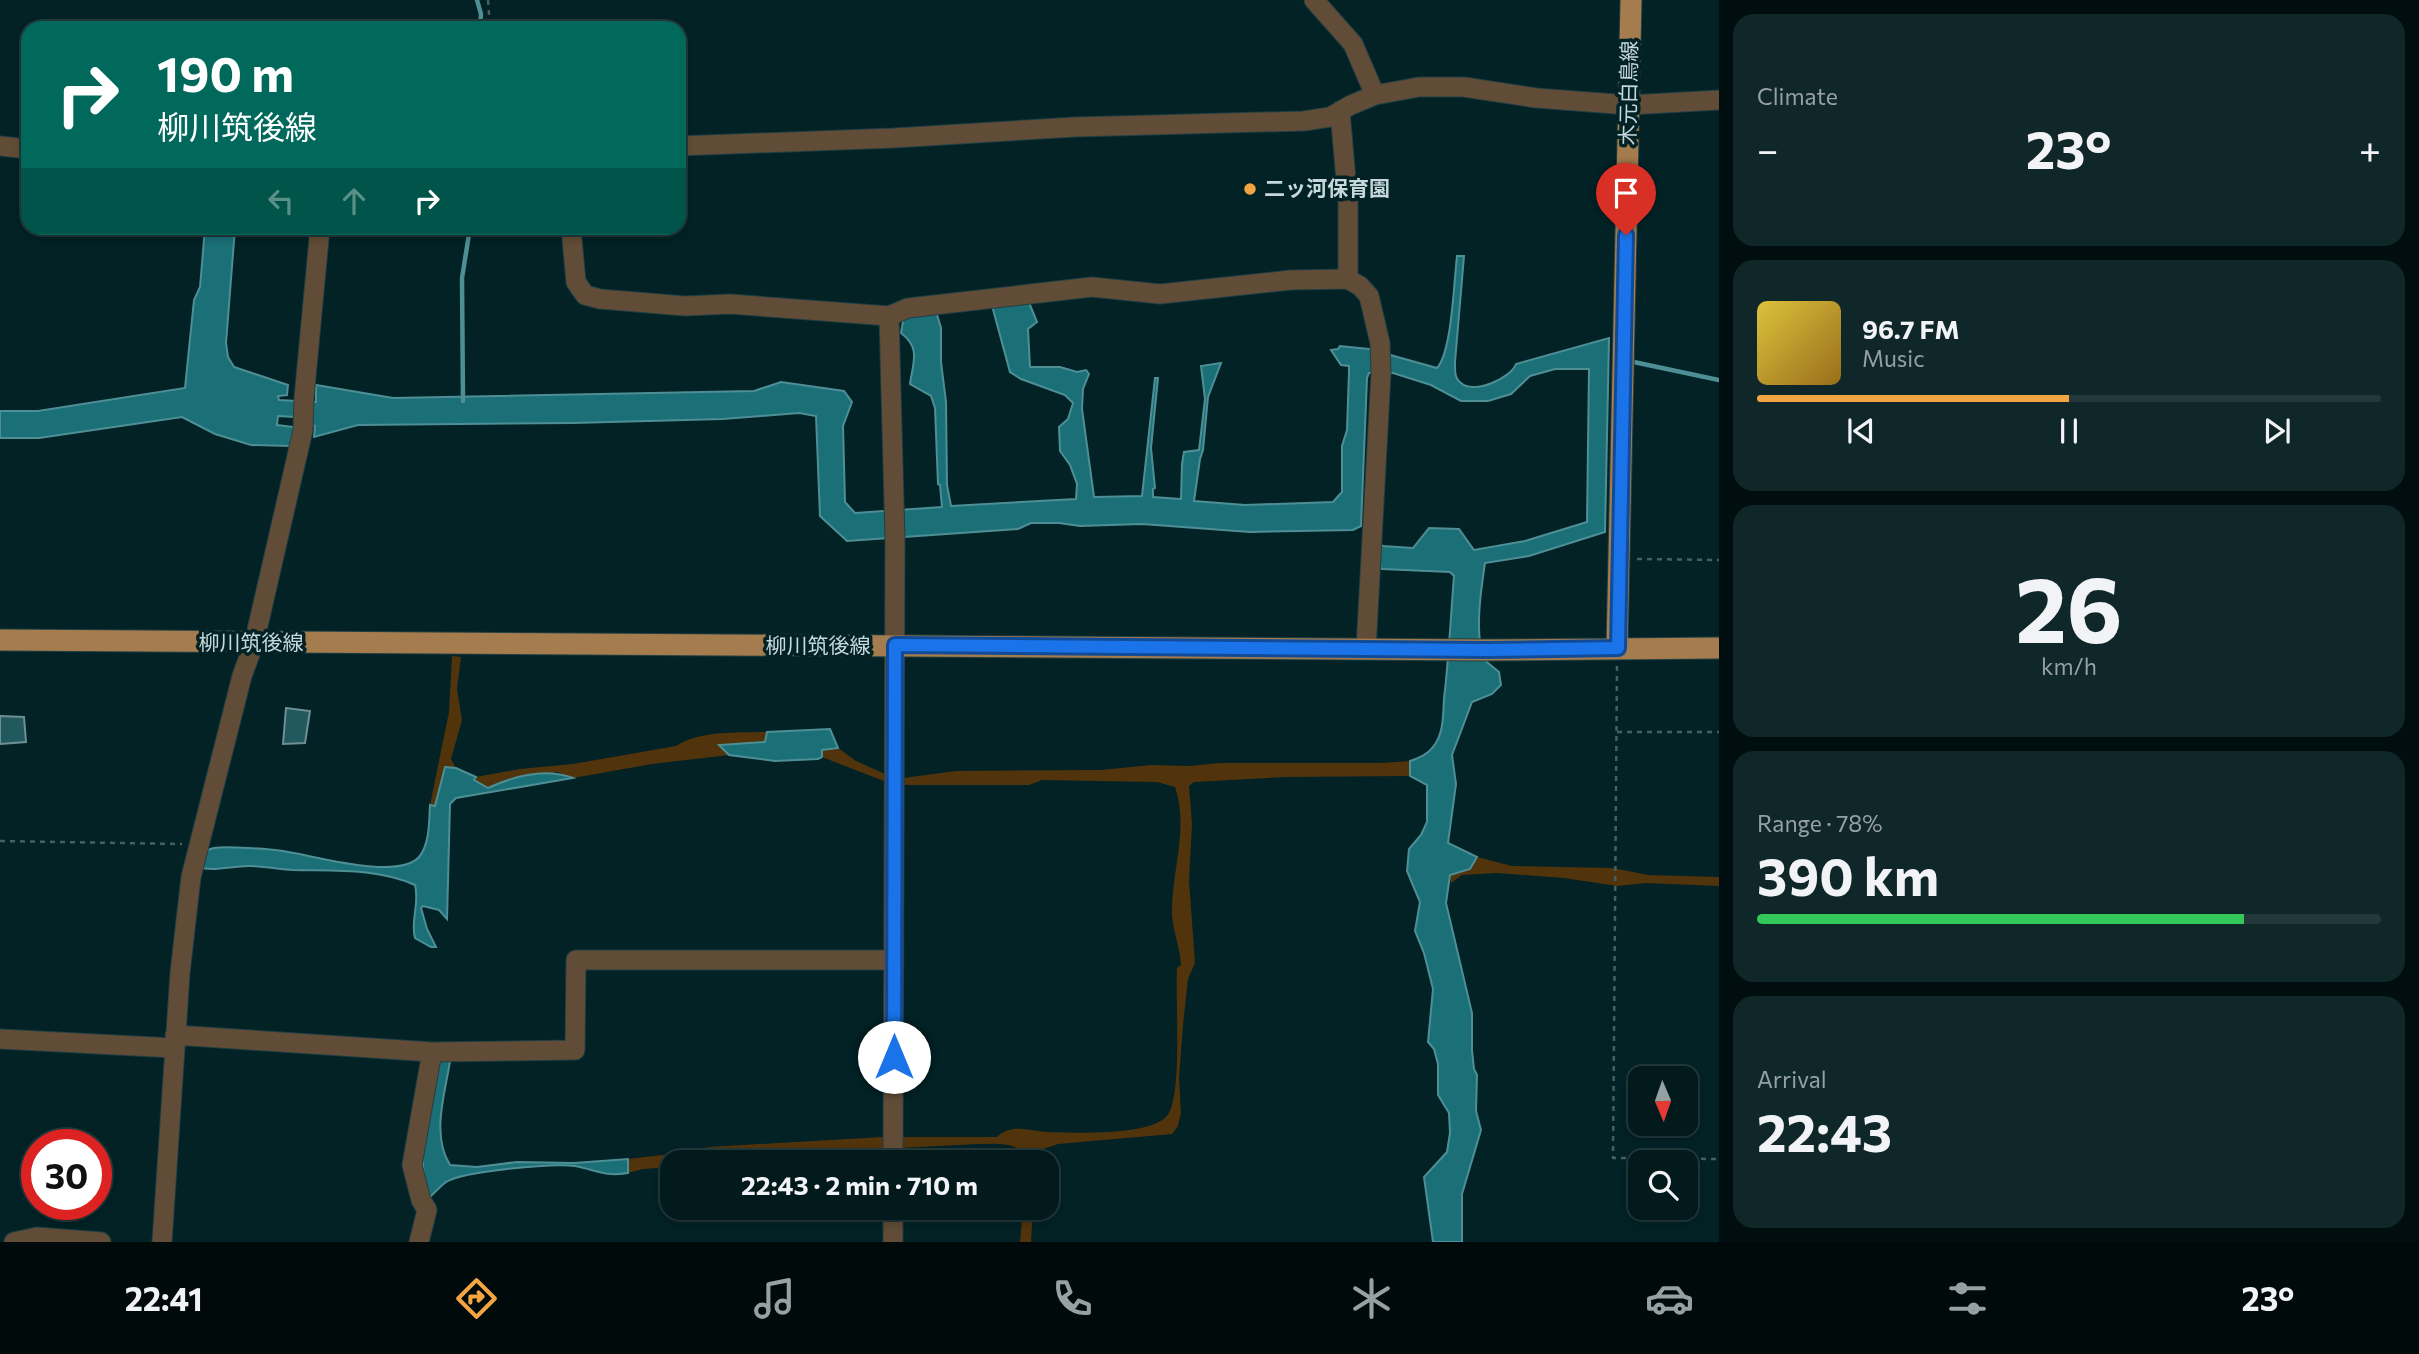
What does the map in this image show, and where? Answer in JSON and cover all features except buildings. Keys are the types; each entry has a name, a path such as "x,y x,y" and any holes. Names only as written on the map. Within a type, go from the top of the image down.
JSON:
{"main road":[{"name":"木元白鳥線","path":"1618,648 1631,0"},
{"name":"柳川筑後線","path":"0,640 1487,650 1719,648"}],"street":[{"path":"1314,0 1353,44 1373,96"},
{"path":"686,146 894,138 1075,127 1304,121 1330,117 1373,96 1419,88 1464,87 1536,98 1629,105 1719,100"},
{"path":"1346,108 1348,279"},
{"path":"0,146 21,148"},
{"path":"162,1242 180,973 191,877 242,676 254,643 303,430 319,235"},
{"path":"572,235 576,282 585,295 685,306 730,304 889,316 908,308 1091,287 1160,294 1291,280 1348,279 1370,296 1380,343 1381,374 1366,649"},
{"path":"889,316 895,503 893,1150"},
{"path":"0,1039 175,1041 432,1052 575,1050 576,960 894,960"},
{"path":"419,1242 427,1210 421,1200 412,1165 432,1052"},
{"path":"893,1220 893,1242"},
{"path":"14,1242 37,1237 101,1242"}],"path":[{"path":"488,0 490,21"},
{"path":"1620,559 1719,560"},
{"path":"1618,648 1613,1158 1719,1159"},
{"path":"1616,732 1719,732"},
{"path":"0,841 199,848"}],"shaded area":[{"path":"452,656 461,657 457,689 462,720 451,759 456,768 445,767 434,807 430,805 449,712"},
{"path":"767,732 765,742 720,746 729,755 652,764 573,778 557,772 508,779 488,788 474,780 476,777 520,769 573,764 676,746 708,735"},
{"path":"838,748 856,761 896,779 956,771 1101,770 1219,763 1410,761 1410,776 1285,777 1194,782 1189,786 1192,824 1189,881 1195,963 1188,979 1183,1025 1179,1078 1181,1113 1178,1126 1172,1134 1058,1144 1040,1150 1020,1150 1000,1144 977,1144 860,1150 694,1150 882,1137 997,1137 1015,1129 1110,1132 1145,1127 1158,1122 1167,1116 1172,1105 1177,1069 1177,968 1181,965 1172,911 1180,833 1179,802 1175,787 1157,782 1042,780 1029,785 894,785 822,757 822,750"},
{"path":"1477,857 1512,866 1613,868 1648,875 1719,877 1719,886 1646,883 1617,886 1564,878 1497,873 1462,875 1451,883 1450,875 1470,868"},
{"path":"660,1155 660,1168 628,1173 628,1159"},
{"path":"1022,1220 1032,1220 1031,1242 1020,1242"}],"water":[{"path":"204,235 234,235 226,343 228,357 234,367 288,385 287,395 278,396 279,400 316,402 316,385 393,398 754,391 781,382 844,391 852,402 843,426 845,502 855,513 942,507 938,484 935,408 931,396 910,384 914,356 911,344 901,333 904,315 935,308 941,328 941,362 946,402 947,485 951,506 1076,499 1077,484 1070,465 1060,451 1059,427 1068,419 1073,403 1065,395 1021,379 1010,372 991,302 1028,300 1037,322 1028,329 1030,367 1060,367 1077,372 1086,370 1089,374 1083,389 1082,409 1094,497 1142,496 1155,378 1158,378 1151,448 1155,488 1153,497 1181,499 1184,452 1199,450 1205,399 1201,366 1221,363 1208,397 1203,450 1194,501 1245,505 1333,502 1342,492 1342,446 1347,430 1349,366 1341,365 1331,350 1340,346 1369,349 1437,368 1442,360 1449,332 1457,256 1464,256 1455,370 1459,381 1467,386 1492,383 1507,375 1516,364 1609,338 1605,532 1529,556 1485,563 1479,610 1480,646 1482,658 1499,672 1501,685 1492,694 1472,702 1452,755 1456,784 1448,843 1477,857 1470,869 1450,875 1446,903 1472,1013 1472,1050 1477,1075 1476,1111 1481,1130 1462,1194 1462,1242 1433,1242 1424,1177 1447,1152 1449,1113 1438,1095 1438,1064 1434,1049 1428,1042 1433,989 1415,931 1420,902 1407,871 1409,849 1421,835 1427,822 1427,785 1410,776 1410,761 1431,750 1442,727 1454,576 1450,572 1382,569 1373,561 1377,543 1383,546 1413,548 1429,528 1459,529 1474,550 1525,541 1587,522 1589,369 1555,369 1530,376 1511,394 1488,401 1461,401 1431,385 1393,373 1369,373 1361,526 1353,530 1250,532 1142,524 1080,526 1031,523 1018,529 847,541 820,516 816,416 799,413 723,419 358,425 314,437 315,426 295,420 295,417 278,416 277,425 294,427 291,446 251,445 215,434 182,417 39,438 0,438 0,411 38,411 185,388 194,300 200,287"},
{"path":"830,729 838,748 822,750 822,757 818,759 775,761 729,755 719,745 765,742 767,732"},
{"path":"445,767 456,768 476,777 474,780 488,788 530,775 552,774 573,778 456,798 450,804 447,919 439,910 423,906 421,908 436,947 415,938 415,885 401,880 371,873 255,866 217,869 196,867 199,854 214,848 228,847 283,851 374,867 408,864 423,852 430,805 435,806"},
{"path":"439,1060 450,1061 440,1128 444,1153 450,1165 477,1167 517,1162 574,1163 628,1159 628,1173 606,1174 564,1165 509,1169 456,1178 446,1182 430,1197 426,1195 421,1145"}],"waterway":[{"path":"477,0 480,21"},
{"path":"463,401 462,278 469,235"},
{"path":"1629,361 1719,380"}],"place":[{"name":"二ッ河保育園","path":"1250,189"}],"route":[{"path":"894,1057 895,645 1487,650 1618,648 1626,235"}]}
